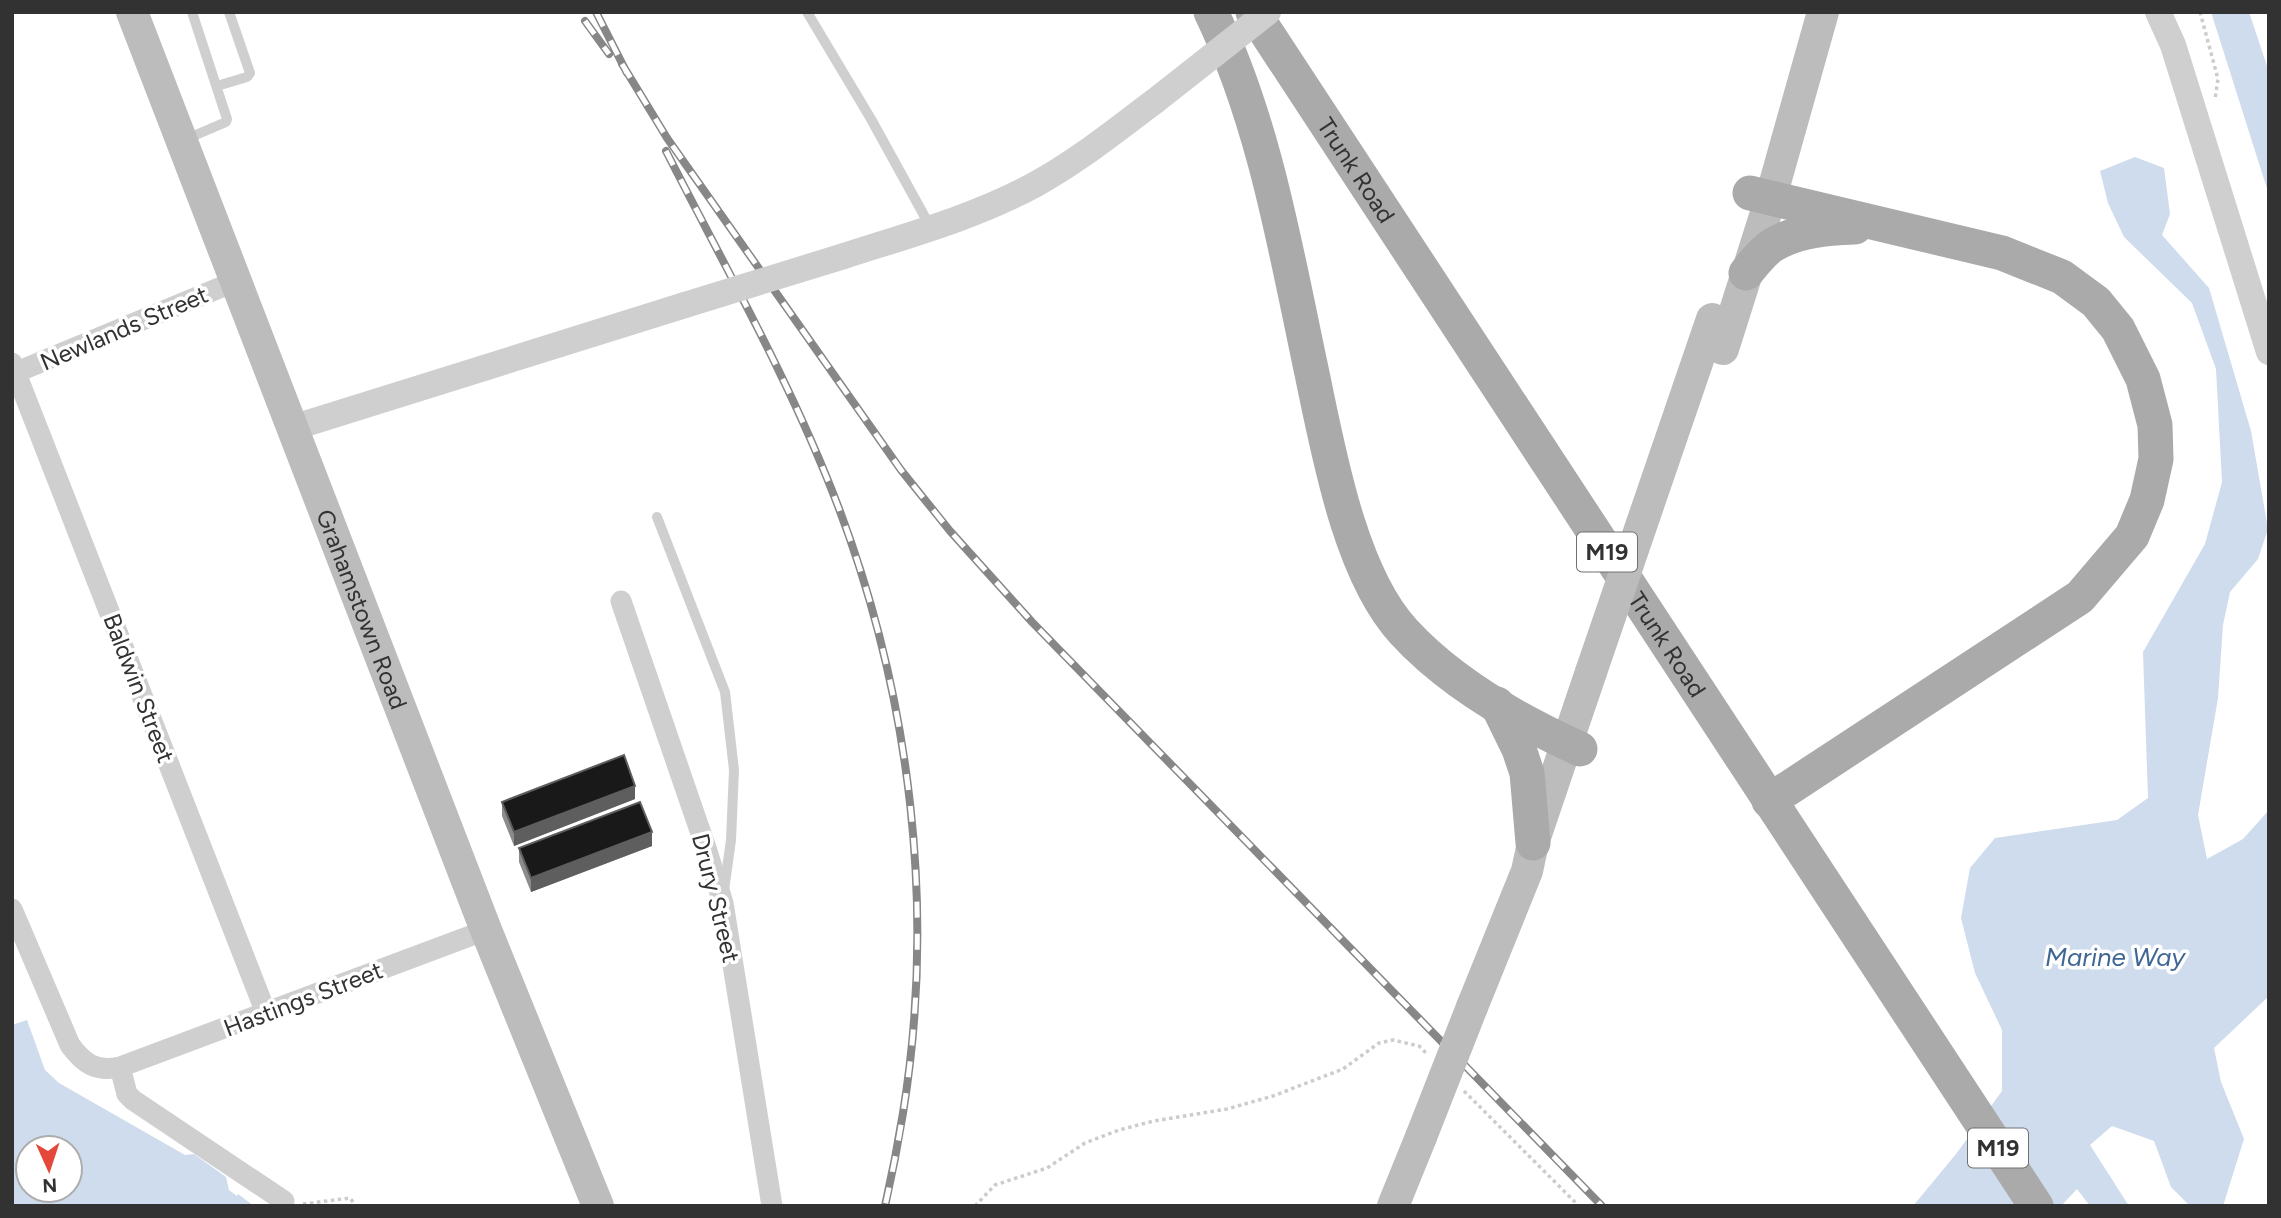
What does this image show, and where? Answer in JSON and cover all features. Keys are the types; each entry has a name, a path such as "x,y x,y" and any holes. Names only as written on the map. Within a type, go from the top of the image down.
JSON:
{"main road":[{"name":"Grahamstown Road","path":"132,12 486,930 598,1206"},
{"path":"1210,12 1237,76 1268,174 1329,451 1366,574 1403,631 1441,666 1497,704 1573,746"},
{"name":"Trunk Road","path":"1254,12 2036,1206"},
{"path":"1393,1206 1573,746 1723,349 1746,273 1760,195 1805,12"},
{"path":"1599,675 1712,318 1760,195 1823,12"},
{"path":"1760,195 2002,253 2062,277 2095,302 2118,329 2143,379 2155,425 2156,459 2147,500 2132,536 2080,597 1769,801"},
{"path":"1746,273 1772,246 1787,238 1827,229 1883,225"},
{"path":"1497,704 1519,749 1527,773 1530,857"}],"street":[{"path":"292,428 844,256 980,210 1035,184 1075,160 1268,12"},
{"path":"2158,12 2174,45 2269,352"},
{"name":"Newlands Street","path":"13,370 236,281"},
{"name":"Baldwin Street","path":"13,370 266,1013"},
{"name":"Drury Street","path":"621,601 708,851 723,904 772,1206"},
{"path":"12,909 70,1045 79,1057 90,1066 108,1069 120,1067 127,1094 133,1100 284,1201"},
{"name":"Hastings Street","path":"120,1067 486,930"}],"lane":[{"path":"182,141 226,122 227,115 192,12"},
{"path":"217,86 250,73 229,12"},
{"path":"807,12 871,119 931,228"},
{"path":"657,517 724,692 734,770 731,840 723,904"}],"path":[{"path":"2196,118 2215,100 2218,79 2200,12"},
{"path":"975,1206 995,1185 1047,1168 1085,1143 1154,1121 1227,1109 1273,1096 1343,1069 1380,1043 1393,1040 1419,1046 1429,1055"},
{"path":"1457,1083 1579,1206"},
{"path":"284,1201 294,1205 350,1198 356,1206"}],"water":[{"path":"2211,12 2249,12 2269,72 2269,195"},
{"name":"Marine Way","path":"2135,157 2164,168 2170,214 2162,235 2209,288 2251,431 2268,529 2258,559 2230,592 2223,625 2218,698 2198,815 2207,859 2243,839 2269,810 2269,996 2214,1048 2221,1082 2244,1139 2223,1206 2190,1206 2171,1187 2154,1141 2112,1126 2090,1145 2129,1206 2090,1206 2077,1189 2061,1206 1913,1206 1956,1154 2002,1091 2002,1030 1975,973 1961,918 1970,868 1995,838 2117,820 2148,798 2143,652 2205,544 2222,482 2216,369 2192,303 2124,237 2108,203 2100,171"},
{"path":"27,1020 45,1070 59,1083 185,1155 194,1154 226,1177 229,1190 254,1206 12,1206 12,1025"}],"building":[{"path":"624,755 635,786 514,832 502,802"},
{"path":"640,802 652,832 531,878 519,848"}],"railway":[{"path":"596,12 627,73"},
{"path":"585,21 609,54"},
{"path":"622,64 667,138 901,470 950,531 1032,622 1602,1206"},
{"path":"666,151 757,327 820,461 863,579 884,653 910,805 916,882 917,960 913,1037 903,1113 885,1206"}]}
